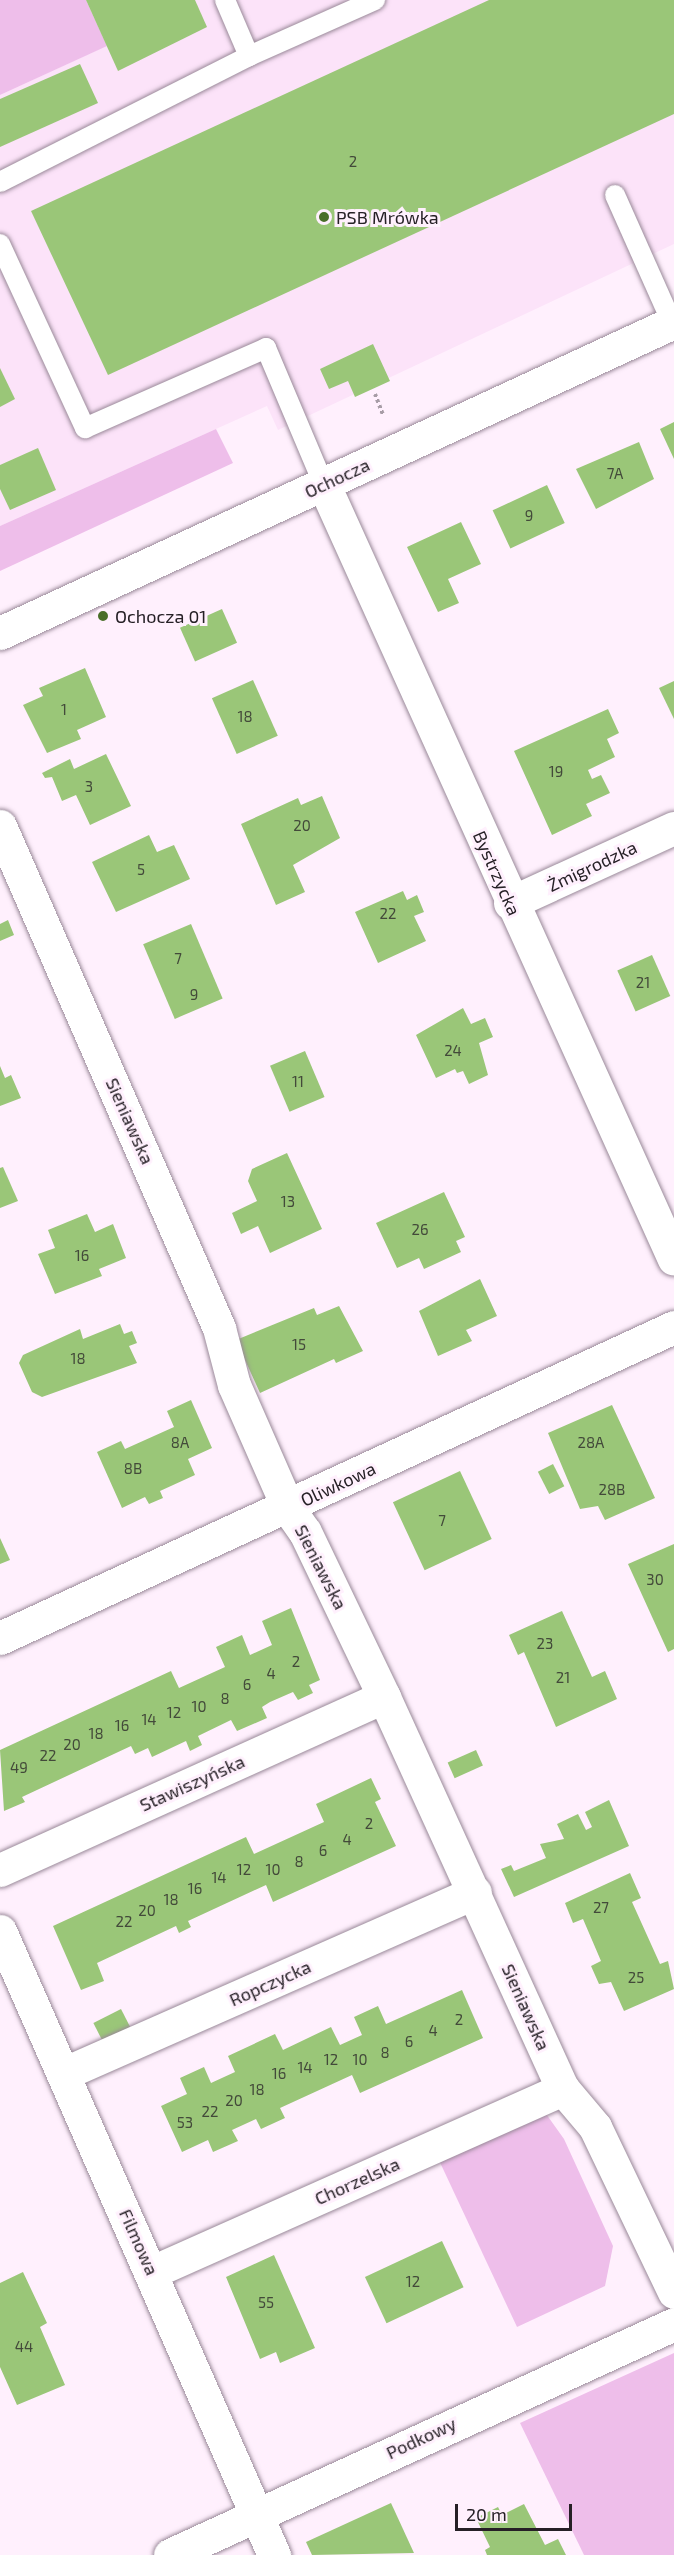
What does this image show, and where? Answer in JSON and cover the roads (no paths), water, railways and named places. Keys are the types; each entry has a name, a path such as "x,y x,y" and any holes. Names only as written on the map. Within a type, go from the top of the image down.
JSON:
{"street":[{"name":"Ochocza","path":"0,633 673,322"},
{"name":"Bystrzycka","path":"324,485 510,903 674,1259"},
{"name":"Sieniawska","path":"0,826 219,1328 234,1385 288,1508 305,1532 384,1697 563,2089 595,2127 674,2292"},
{"name":"Żmigrodzka","path":"510,903 674,828"},
{"name":"Oliwkowa","path":"0,1638 288,1508 674,1327"},
{"name":"Stawiszyńska","path":"0,1870 384,1697"},
{"name":"Ropczycka","path":"65,2073 475,1892"},
{"name":"Filmowa","path":"0,1931 65,2073 274,2555"},
{"name":"Chorzelska","path":"152,2272 563,2089"},
{"name":"Podkowy","path":"170,2555 674,2324"}],"lane":[{"path":"225,0 249,56"},
{"path":"0,182 249,56 375,0"},
{"path":"615,195 673,322"},
{"path":"0,244 85,428 266,348 324,485"}],"place":[{"name":"PSB Mrówka","path":"324,217"},
{"name":"Ochocza 01","path":"103,616"}]}
